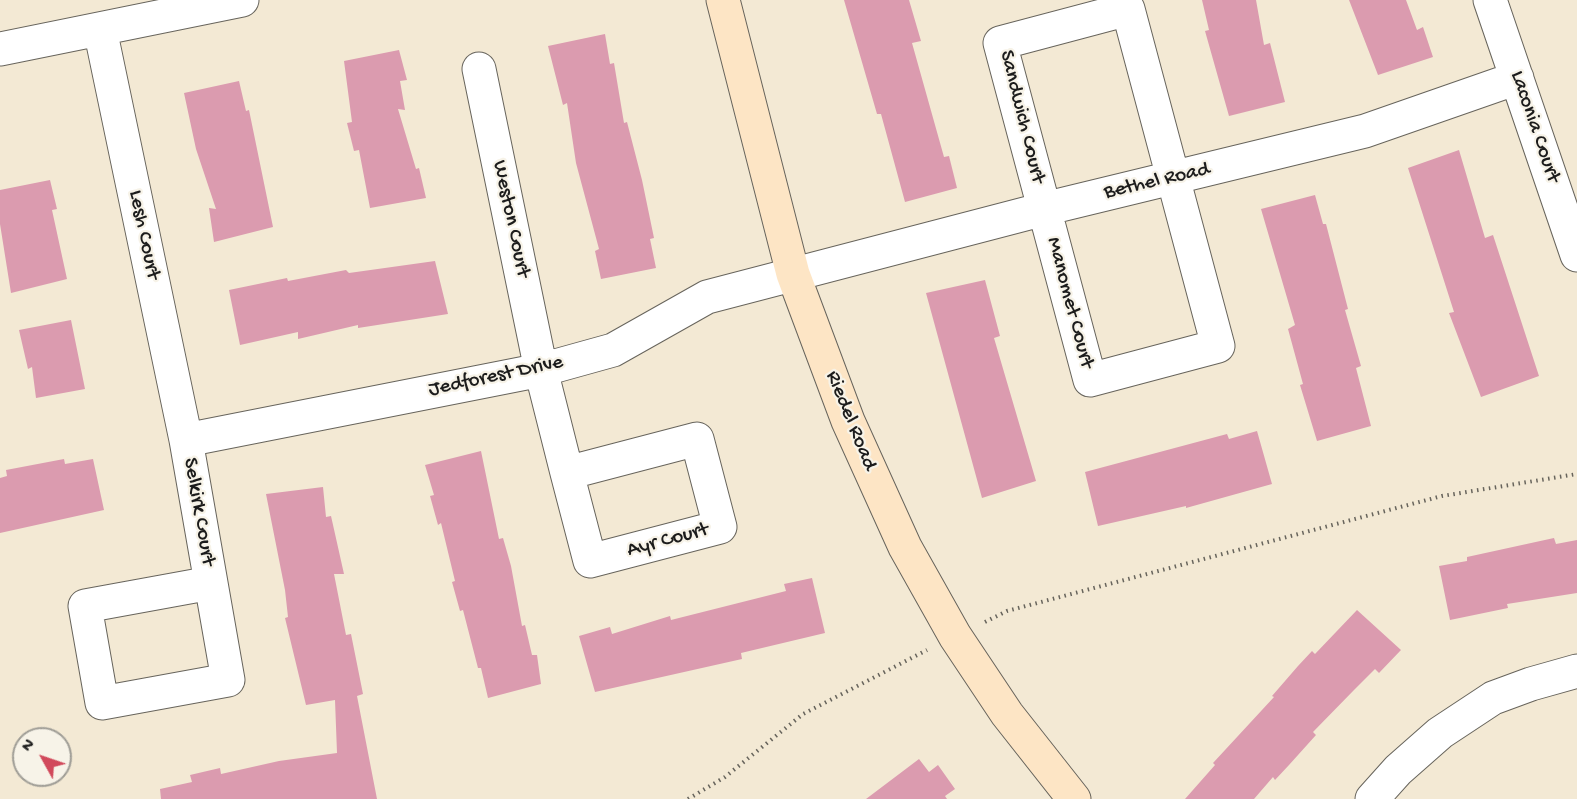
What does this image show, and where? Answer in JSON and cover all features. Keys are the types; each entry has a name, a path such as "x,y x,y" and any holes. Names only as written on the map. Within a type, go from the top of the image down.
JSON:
{"street":[{"path":"0,49 100,29 195,5 242,0"},
{"name":"Riedel Road","path":"723,0 793,274 848,421 905,547 955,636 1007,714 1074,799"},
{"name":"Laconia Court","path":"1490,0 1577,255"},
{"name":"Sandwich Court","path":"1044,209 1000,43 1128,9 1173,179"},
{"name":"Lesh Court","path":"100,29 186,440"},
{"name":"Weston Court","path":"479,69 541,370"},
{"name":"Bethel Road","path":"793,274 1044,209 1365,131 1516,78"},
{"name":"Manomet Court","path":"1044,209 1090,380 1218,346 1173,179"},
{"name":"Jedforest Drive","path":"186,440 541,370 613,350 707,297 793,274"},
{"name":"Ayr Court","path":"541,370 567,473 590,561 720,527 697,439 567,473"},
{"name":"Selkirk Court","path":"186,440 228,680 102,703 85,606 211,583"},
{"path":"1372,799 1398,770 1440,733 1493,698 1577,671"}],"path":[{"path":"688,799 726,777 803,714 1007,611 1442,496 1577,474"}],"building":[{"path":"844,0 909,0 921,41 912,43 944,157 949,156 957,188 905,202 881,114 877,114"},
{"path":"1202,0 1256,0 1264,45 1270,43 1285,102 1229,116 1205,31 1209,30"},
{"path":"1349,0 1406,0 1417,30 1423,27 1433,57 1378,75"},
{"path":"605,34 610,64 614,63 624,123 627,122 642,180 654,238 650,239 656,268 601,279 595,251 599,249 576,163 567,103 563,105 548,46"},
{"path":"399,50 407,80 400,81 405,110 398,109 416,169 419,168 426,198 370,208 359,150 354,151 347,123 352,122 344,61"},
{"path":"239,81 246,111 249,110 273,227 214,242 209,208 216,209 196,149 184,93"},
{"path":"1459,150 1485,238 1493,235 1539,376 1481,397 1449,313 1454,312 1408,168"},
{"path":"50,180 57,209 52,210 67,279 11,293 0,224 0,190"},
{"path":"1315,195 1323,224 1326,224 1348,309 1345,310 1361,366 1356,368 1371,426 1317,441 1300,385 1303,384 1288,329 1295,325 1261,209"},
{"path":"435,261 448,314 358,328 358,325 298,339 298,332 240,345 229,290 287,278 288,281 346,270 349,273"},
{"path":"985,280 1000,336 994,338 1036,481 982,498 926,293"},
{"path":"71,320 85,389 36,398 32,367 28,369 19,330"},
{"path":"1257,431 1272,484 1186,508 1186,506 1098,526 1085,472 1227,434 1229,439"},
{"path":"481,451 499,539 503,538 511,566 522,626 525,625 532,655 537,655 541,684 488,698 463,610 460,611 452,582 455,581 441,523 438,525 430,496 434,495 425,465"},
{"path":"64,459 65,464 93,459 104,510 0,533 0,478 7,476 6,470"},
{"path":"323,487 326,517 331,516 344,574 334,574 346,635 351,634 363,694 357,696 377,799 161,799 160,789 192,782 190,775 220,768 221,774 279,761 337,753 335,700 306,705 285,618 288,617 285,590 266,494"},
{"path":"1554,538 1556,544 1577,540 1577,593 1507,604 1508,608 1450,620 1439,566 1467,561 1467,557"},
{"path":"812,578 825,633 741,653 742,659 595,692 579,636 610,627 612,634 670,616 671,620 786,591 784,584"},
{"path":"1357,610 1401,650 1379,673 1375,669 1354,690 1313,732 1316,735 1289,765 1275,780 1273,777 1254,799 1185,799 1215,765 1213,763 1274,697 1272,696 1298,666 1312,651 1315,654"},
{"path":"919,759 929,772 938,765 955,789 945,796 947,799 866,799"}]}
